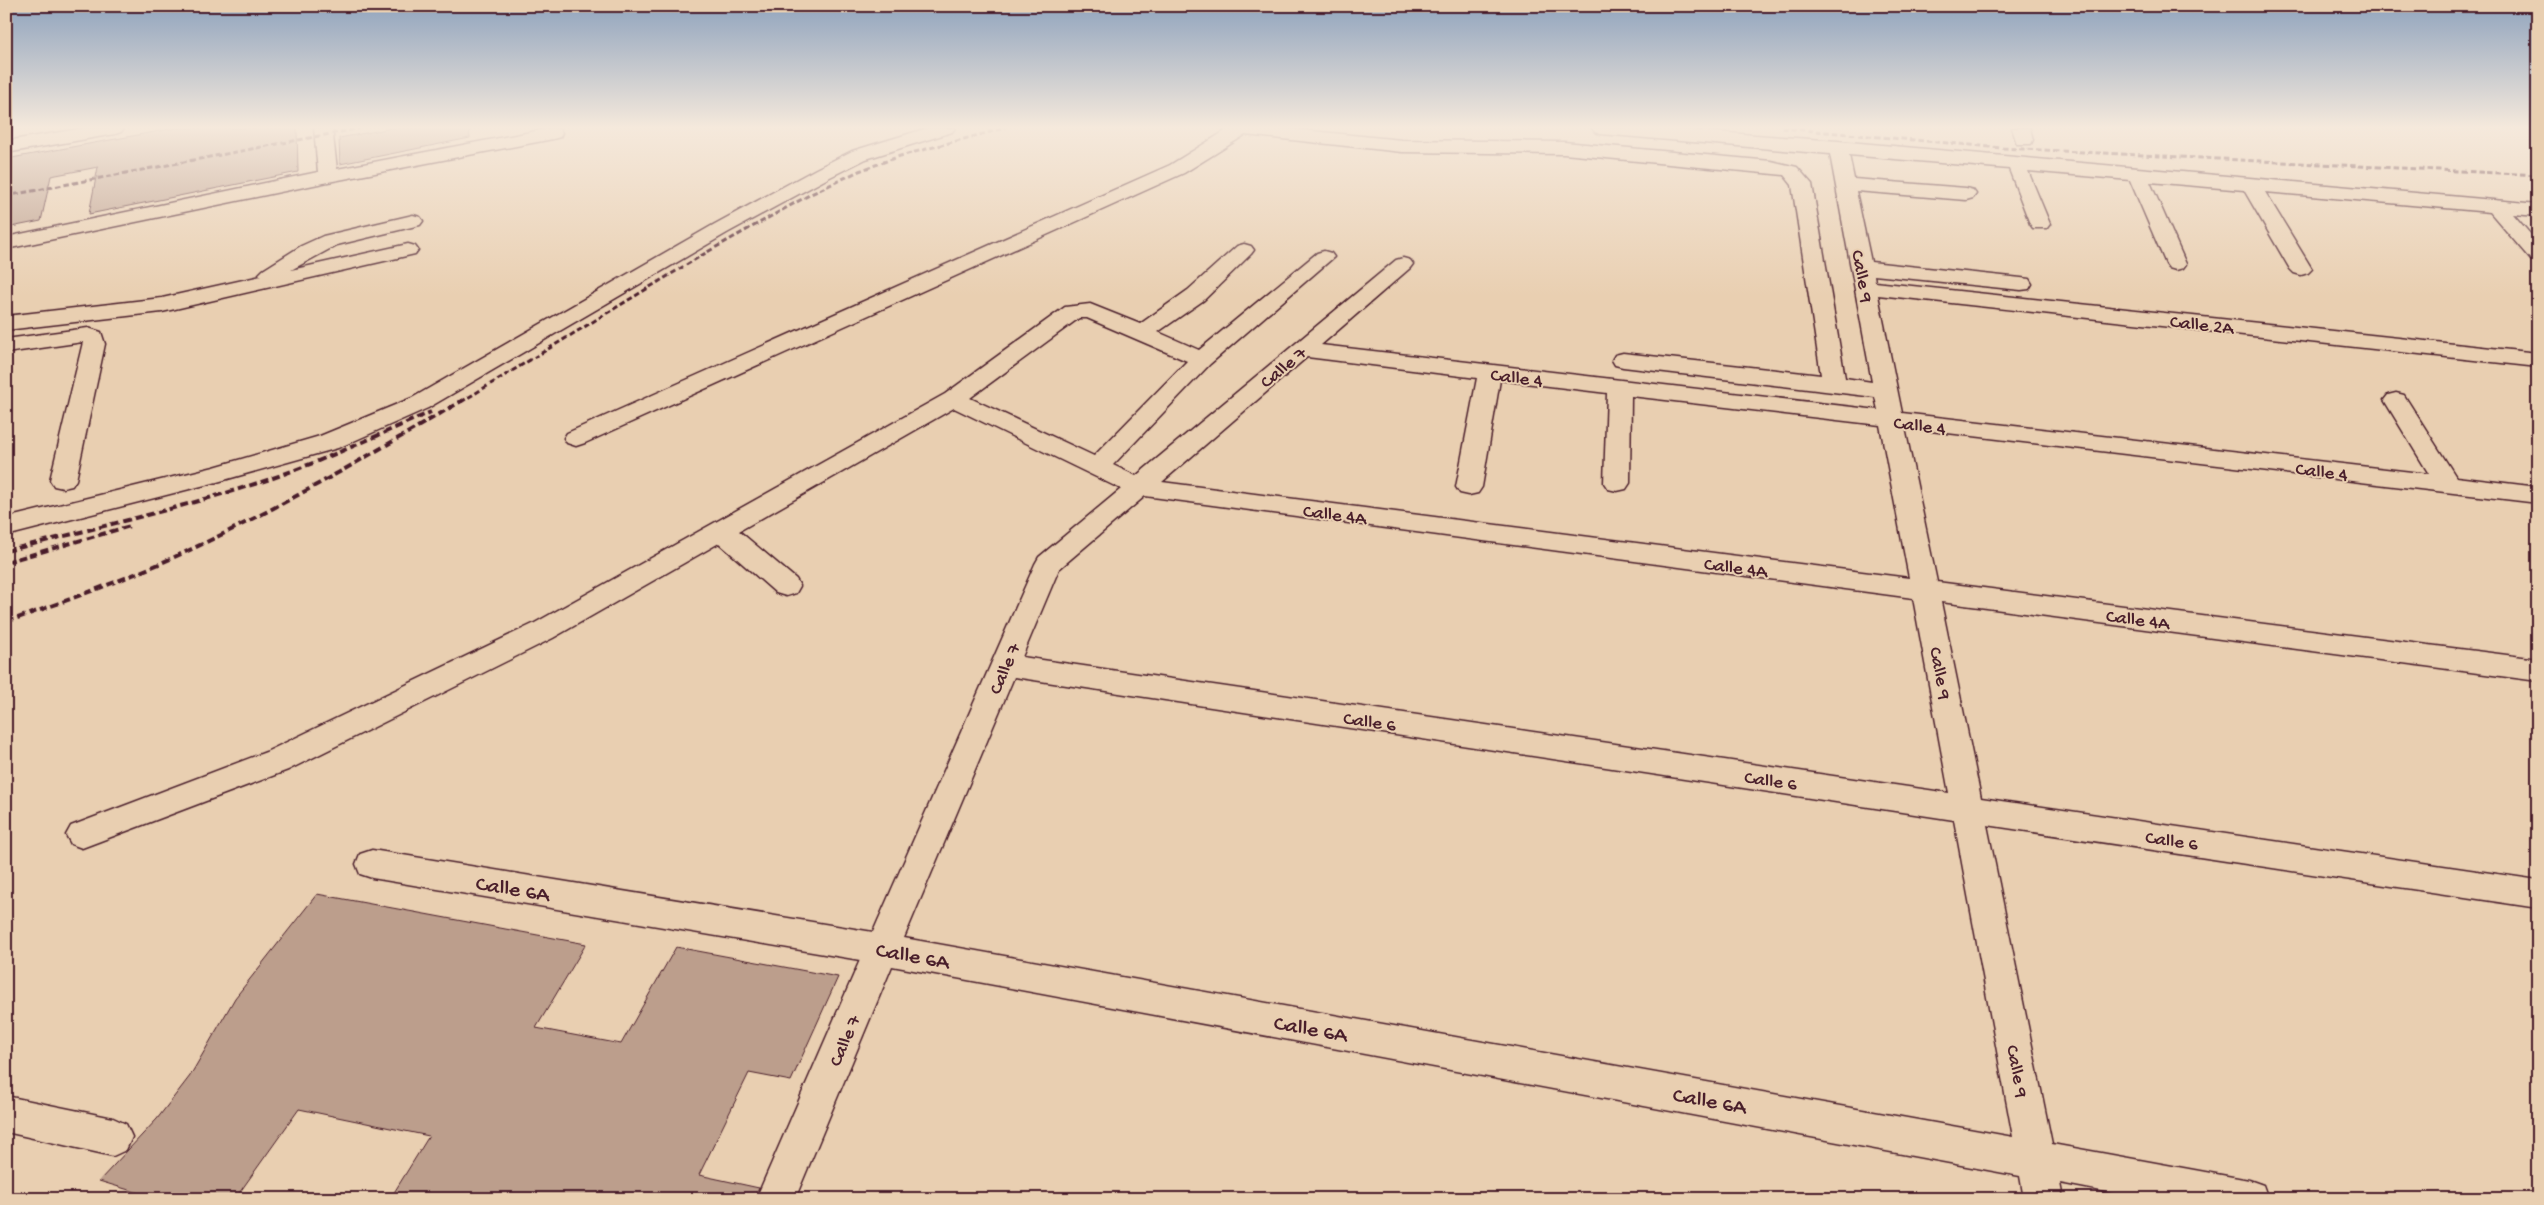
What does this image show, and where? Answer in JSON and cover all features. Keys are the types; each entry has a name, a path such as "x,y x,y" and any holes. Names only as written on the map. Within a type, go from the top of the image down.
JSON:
{"street":[{"path":"6,243 288,184"},
{"path":"6,527 217,474 338,438 420,403 720,229 802,184"},
{"path":"576,438 1143,184"},
{"path":"1802,184 1834,384"},
{"name":"Calle 9","path":"1846,184 2044,1199"},
{"path":"1849,184 1966,194"},
{"path":"2024,184 2040,224"},
{"path":"2141,184 2176,264"},
{"path":"2242,184 2538,210"},
{"path":"2251,185 2301,269"},
{"path":"2497,207 2538,256"},
{"path":"251,285 318,244 413,221"},
{"path":"6,323 145,308 408,250"},
{"path":"1140,334 1196,295 1244,250"},
{"path":"1097,467 1202,360 1324,258"},
{"name":"Calle 7","path":"775,1199 1048,564 1403,264"},
{"path":"1864,277 2021,284"},
{"name":"Calle 2A","path":"1864,277 2538,360"},
{"path":"82,835 278,761 543,631 720,529 953,399 1073,312 1090,311 1202,360"},
{"path":"6,346 88,335 93,337 94,344 63,480"},
{"name":"Calle 4","path":"1302,350 2538,495"},
{"path":"1623,360 1886,391"},
{"path":"1469,487 1490,372"},
{"path":"1617,483 1619,388"},
{"name":"Calle 4A","path":"953,399 1139,487 2538,670"},
{"path":"2396,400 2448,484"},
{"path":"720,529 786,586"},
{"name":"Calle 6","path":"1004,665 2538,894"},
{"name":"Calle 6A","path":"372,864 882,948 2249,1199"},
{"path":"6,1114 113,1137"}],"building":[{"path":"6,184 49,184 41,221 6,228"},
{"path":"95,184 237,184 89,214"},
{"path":"317,894 586,944 536,1028 621,1044 676,947 838,977 791,1081 749,1073 699,1175 759,1188 754,1199 390,1199 429,1136 299,1109 235,1199 159,1199 99,1181 157,1119 190,1076 235,998"}],"railway":[{"path":"6,196 67,184"},
{"path":"461,402 709,251 831,184"},
{"path":"6,622 152,567 232,530 349,467 463,400"},
{"path":"6,551 171,508 270,479 331,456 431,412"},
{"path":"6,562 130,526"}]}
